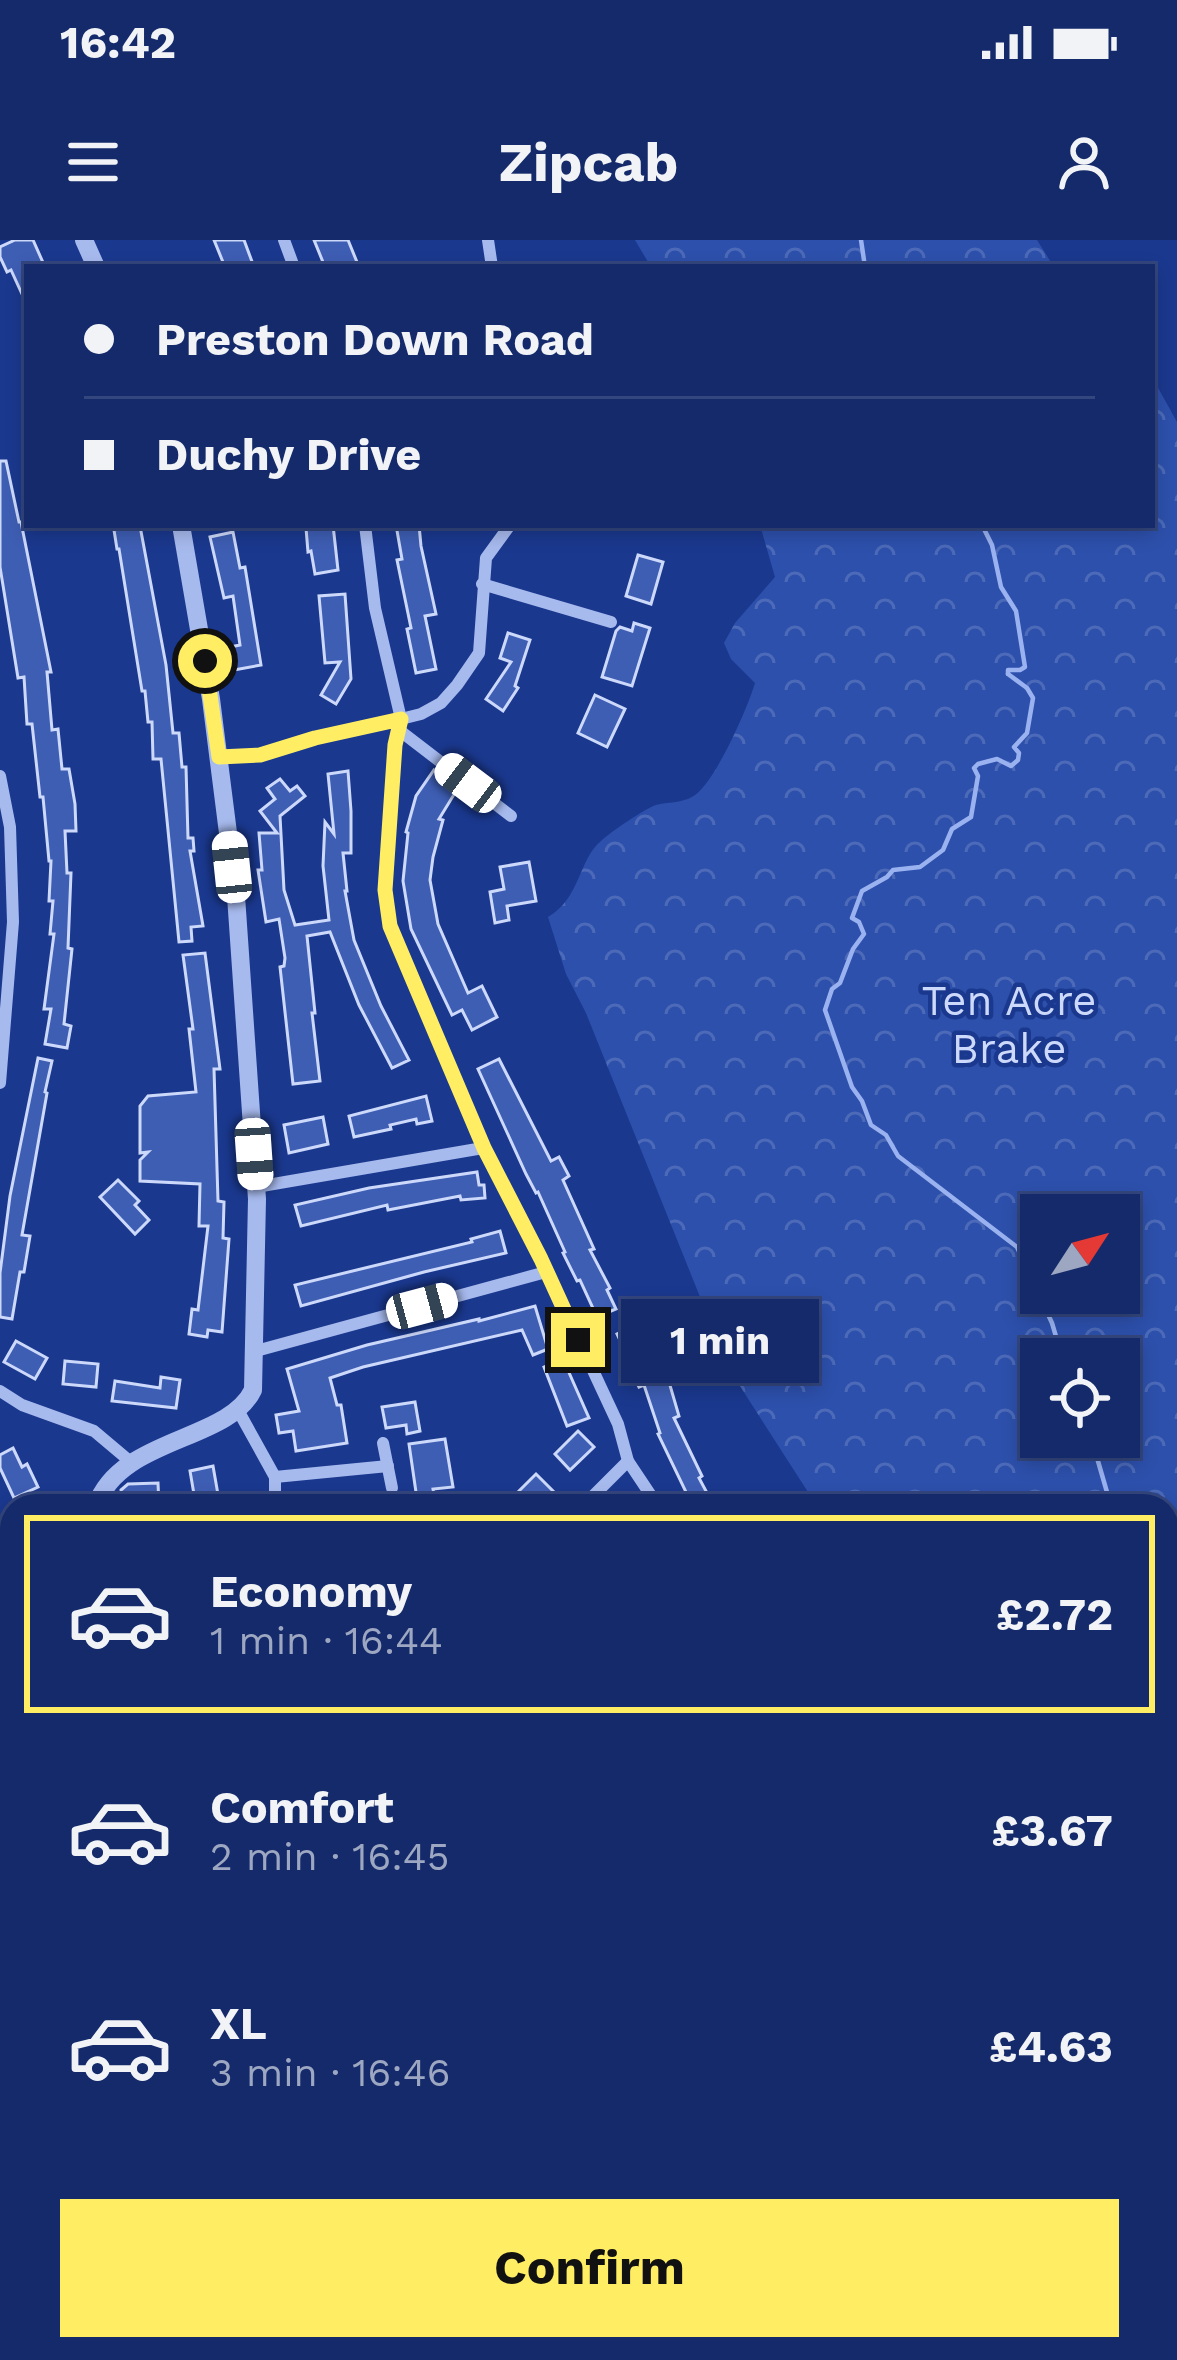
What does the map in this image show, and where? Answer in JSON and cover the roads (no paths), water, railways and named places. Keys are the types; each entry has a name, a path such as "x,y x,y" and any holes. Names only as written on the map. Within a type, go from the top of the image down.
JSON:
{"street":[{"path":"102,1494 132,1463 155,1449 238,1412 253,1390 256,1187 236,896 181,528"},
{"path":"365,528 375,608 400,724 385,890 390,926 484,1148 618,1424 628,1461 650,1494"},
{"path":"219,757 260,755 315,738 400,724 441,703 479,653 486,558 508,528"},
{"path":"482,584 611,622"},
{"path":"400,724 511,816"},
{"path":"0,776 10,827 13,922 0,1084"},
{"path":"256,1187 484,1148"},
{"path":"256,1351 546,1272"},
{"path":"0,1391 22,1405 94,1430 132,1463"},
{"path":"238,1412 275,1477 275,1494"},
{"path":"382,1443 392,1488"},
{"path":"595,1494 628,1461"},
{"path":"275,1477 388,1466"}],"waterway":[{"path":"861,240 865,264"},
{"path":"984,528 1001,587 1016,611 1025,667 1008,670 1008,674"},
{"path":"1008,674 1033,698 1027,733 1014,747 1018,760 1011,766 997,759 978,764 971,817 952,829 943,850 920,867 893,870 862,891 852,918 864,934 825,1010 871,1125 886,1135 898,1156 1017,1247 1056,1338"},
{"path":"1097,1458 1108,1494"}],"park label":[{"name":"Ten Acre Brake","path":"1009,1024"}]}
